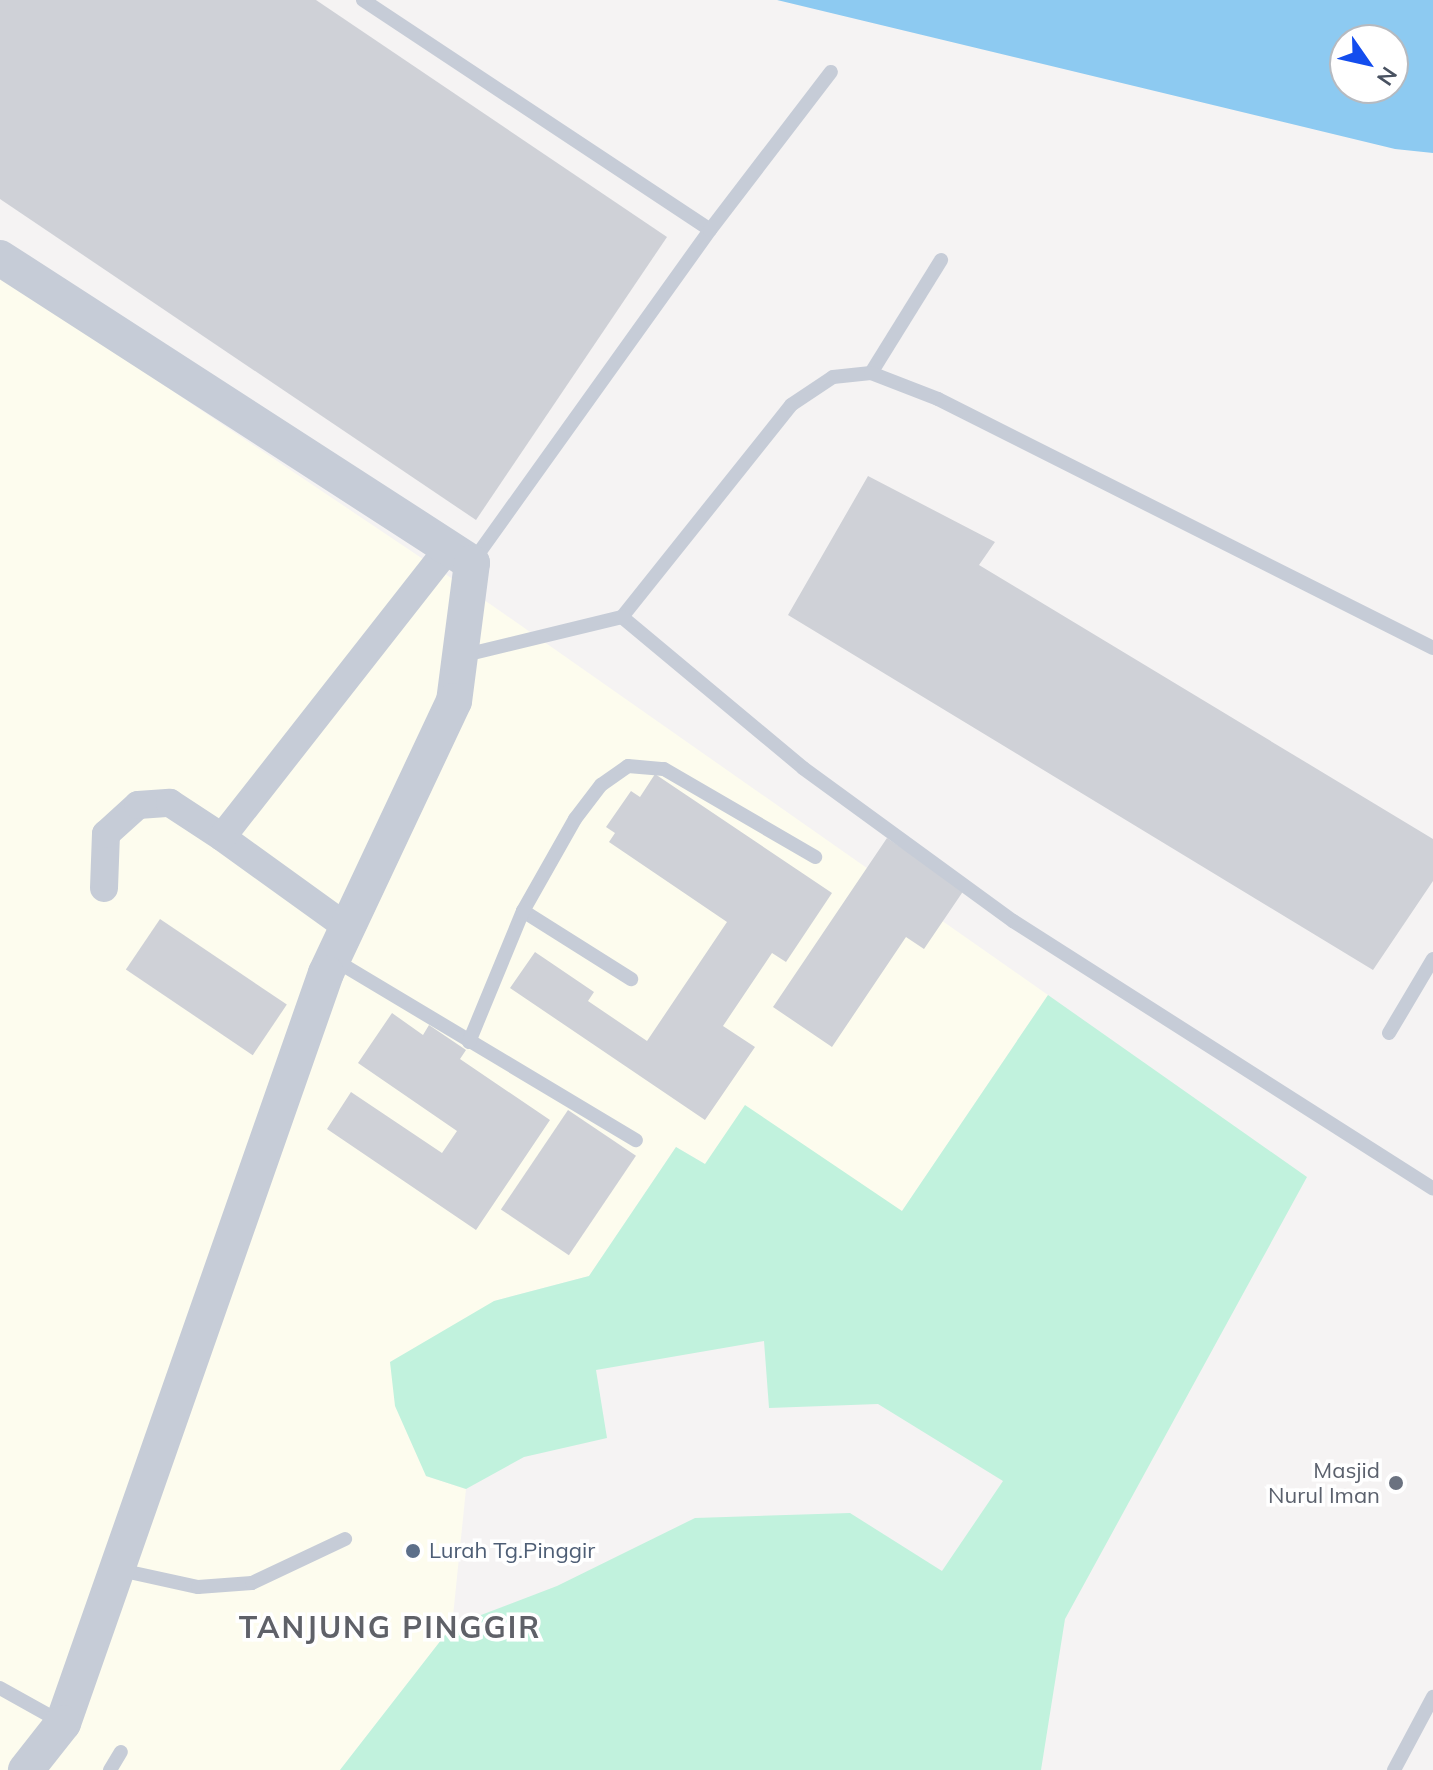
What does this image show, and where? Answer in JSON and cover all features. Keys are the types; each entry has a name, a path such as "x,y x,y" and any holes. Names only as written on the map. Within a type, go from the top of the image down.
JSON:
{"street":[{"path":"0,258 461,555"},
{"path":"26,1770 63,1723 120,1570 256,1162 340,944 454,701 465,655 461,555"},
{"path":"222,837 461,555"},
{"path":"104,888 106,834 138,805 170,803 222,837 340,944"}],"lane":[{"path":"363,0 710,230"},
{"path":"461,555 831,72"},
{"path":"871,373 941,260"},
{"path":"465,655 622,617 791,405 833,377 871,373 938,399 1433,648"},
{"path":"622,617 803,768 1013,921 1433,1189"},
{"path":"469,1042 523,911 575,819 601,785 628,766 664,769 815,857"},
{"path":"523,911 631,979"},
{"path":"340,944 469,1042 636,1140"},
{"path":"1389,1033 1433,959"},
{"path":"120,1570 198,1587 252,1583 345,1539"},
{"path":"0,1688 63,1723"},
{"path":"1394,1770 1433,1697"},
{"path":"110,1770 121,1752"}],"shaded area":[{"path":"0,275 490,604 1048,995 902,1211 705,1164 676,1147 589,1276 494,1301 426,1476 466,1489 452,1626 340,1770 0,1770"}],"green space":[{"path":"1048,995 1307,1177 1065,1619 1041,1770 340,1770 452,1626 557,1586 695,1518 850,1513 942,1571 1003,1481 878,1404 769,1408 764,1341 596,1370 607,1438 524,1457 466,1489 426,1476 395,1406 390,1362 494,1301 589,1276 676,1147 705,1164 745,1105 902,1211"}],"water":[{"path":"777,0 1433,0 1433,153 1395,149"}],"building":[{"path":"0,0 316,0 667,237 476,520 0,199"},
{"path":"868,476 995,542 979,565 1433,839 1433,881 1373,970 788,615"},
{"path":"655,774 832,893 786,962 772,953 723,1026 755,1047 705,1120 510,988 535,952 594,992 588,1001 647,1041 727,922 609,842 615,833 606,827 631,791 640,797"},
{"path":"887,838 964,890 924,949 906,937 832,1047 773,1007"},
{"path":"160,919 287,1005 253,1055 126,970"},
{"path":"392,1013 423,1035 429,1025 466,1050 460,1059 550,1120 476,1230 327,1129 351,1092 442,1153 457,1131 358,1063"},
{"path":"568,1110 636,1156 569,1255 501,1209"}],"place":[{"name":"Masjid Nurul Iman","path":"1396,1483"},
{"name":"Lurah Tg.Pinggir","path":"413,1551"}],"district":[{"name":"TANJUNG PINGGIR","path":"390,1627"}]}
